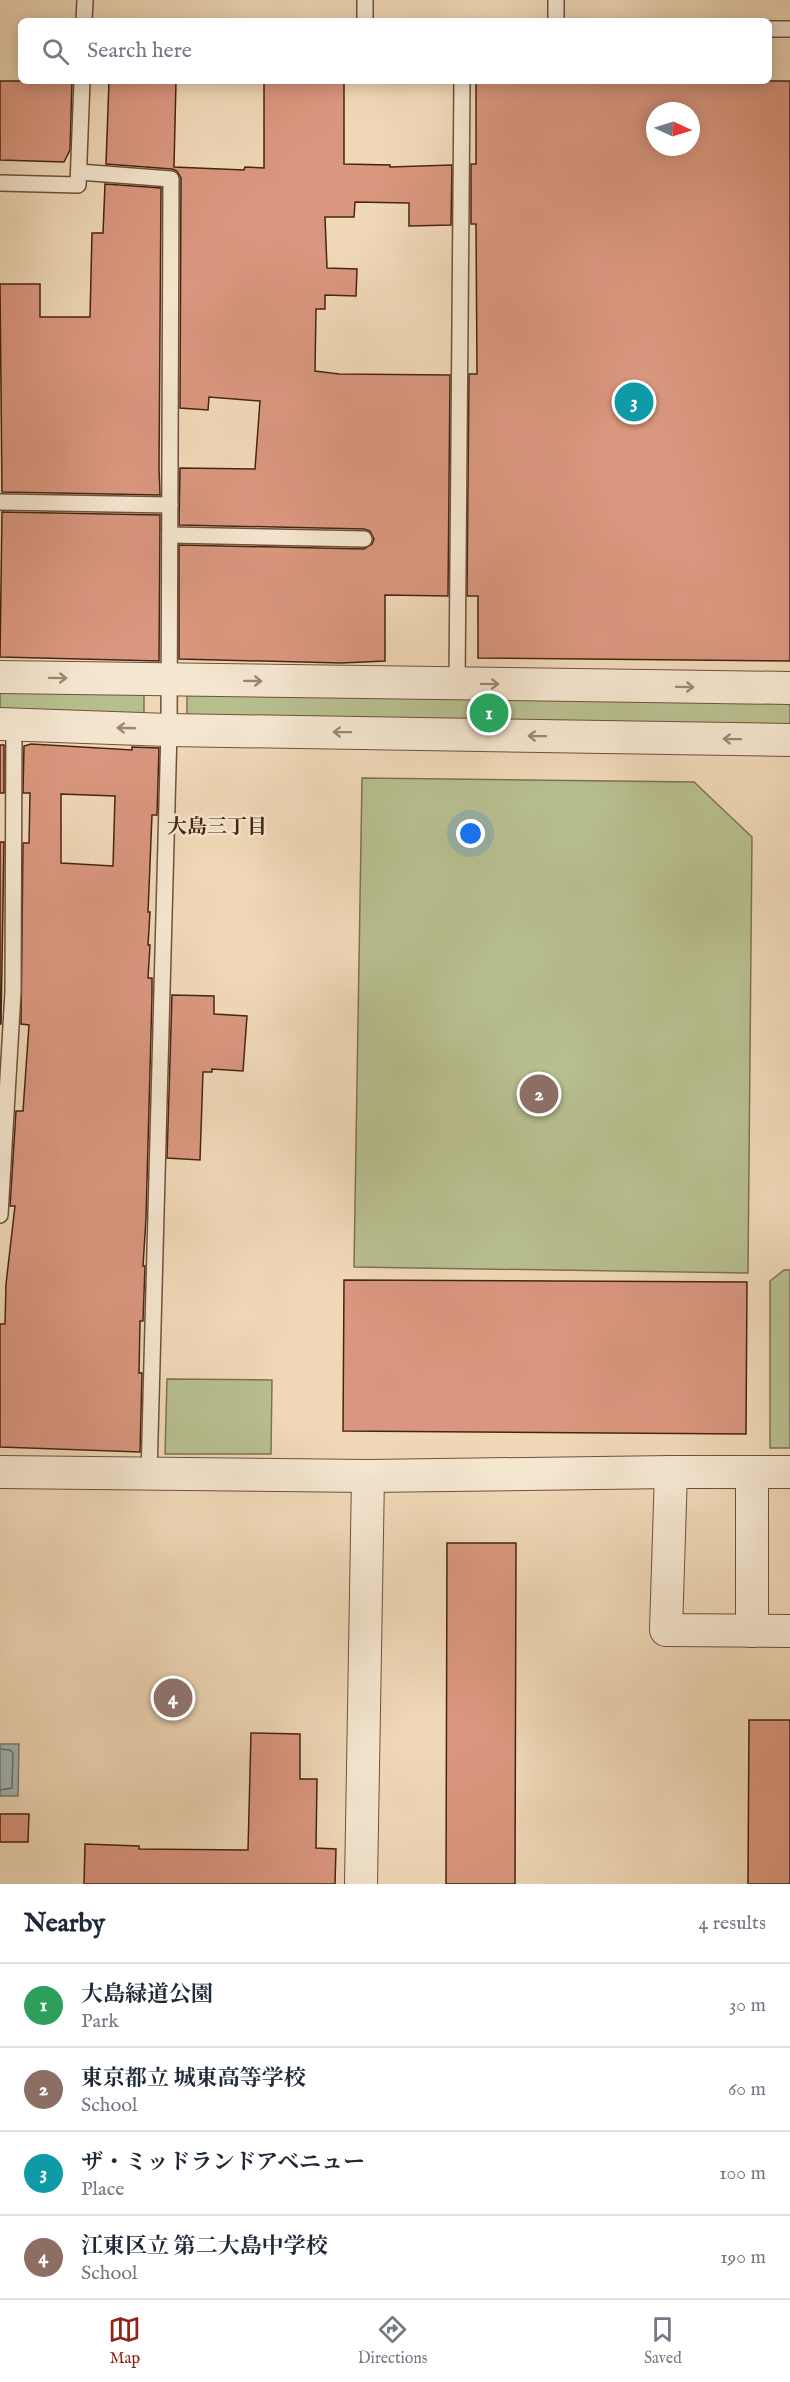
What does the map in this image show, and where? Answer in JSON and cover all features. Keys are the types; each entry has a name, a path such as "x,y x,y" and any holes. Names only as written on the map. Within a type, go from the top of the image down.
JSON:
{"street":[{"path":"0,677 790,688"},
{"path":"7,725 169,730 790,740"},
{"path":"0,1472 368,1476 790,1472"},
{"path":"670,1472 666,1630 790,1631"},
{"path":"752,1473 752,1631"},
{"path":"361,1884 368,1476"}],"lane":[{"path":"84,18 85,0"},
{"path":"365,0 365,18"},
{"path":"556,0 556,18"},
{"path":"772,29 790,29"},
{"path":"0,183 78,185 82,84"},
{"path":"458,684 462,84"},
{"path":"79,172 171,179 169,730 149,1474"},
{"path":"0,502 170,505"},
{"path":"170,535 364,539"},
{"path":"0,1215 6,992 7,725"}],"green space":[{"path":"0,684 144,691 144,715 0,718"},
{"path":"187,691 790,694 790,733 187,720"},
{"path":"362,778 694,782 752,837 748,1273 354,1267"},
{"path":"784,1270 790,1270 790,1448 770,1448 770,1281"},
{"path":"167,1379 272,1380 271,1454 165,1454"}],"water":[{"path":"0,1744 19,1744 18,1796 0,1796"}],"building":[{"path":"0,81 18,81 18,84 72,84 70,150 64,162 0,160"},
{"path":"772,81 790,81 790,661 478,658 478,596 467,596 469,374 477,374 476,224 471,224 471,164 476,164 476,84 772,84"},
{"path":"109,84 176,84 174,167 244,170 245,167 264,168 264,84 344,84 344,164 390,165 390,167 452,165 451,225 409,226 409,203 355,202 354,217 325,217 327,268 357,269 356,296 325,295 325,309 316,309 315,371 339,374 450,375 448,596 385,595 385,661 341,663 179,659 179,545 364,549 372,544 374,539 370,531 364,529 179,525 180,468 255,469 260,401 209,397 208,410 180,408 181,178 177,171 172,169 106,164"},
{"path":"105,184 161,188 160,495 2,492 0,284 40,284 40,317 90,317 92,233 103,233"},
{"path":"2,512 160,515 159,661 0,657"},
{"path":"31,744 132,750 132,747 159,748 157,815 152,815 148,912 150,912 148,945 150,945 148,978 152,978 152,995 143,1321 140,1321 139,1373 142,1373 140,1452 0,1447 0,1324 5,1324 6,1284 15,1206 10,1206 16,1111 23,1111 29,1025 21,1024 23,843 29,843 30,793 23,793 24,746","holes":["61,794 115,796 113,866 61,863"]},
{"path":"0,745 4,745 4,793 0,793"},
{"path":"0,842 4,842 1,1024 0,1024"},
{"path":"172,995 214,996 214,1014 247,1016 243,1071 212,1069 212,1072 203,1072 200,1160 167,1158"},
{"path":"344,1280 747,1282 746,1434 343,1431"},
{"path":"447,1543 516,1543 515,1884 446,1884"},
{"path":"749,1720 790,1720 790,1884 748,1884"},
{"path":"251,1733 300,1734 300,1779 317,1779 316,1848 336,1849 335,1884 84,1884 85,1844 139,1846 139,1849 248,1850"},
{"path":"0,1814 29,1814 28,1842 0,1842"}],"place":[{"name":"ザ・ミッドランドアベニュー","path":"634,402"},
{"name":"大島緑道公園","path":"489,713"},
{"name":"東京都立 城東高等学校","path":"539,1094"},
{"name":"江東区立 第二大島中学校","path":"173,1698"}],"district":[{"name":"大島三丁目","path":"217,827"}]}
